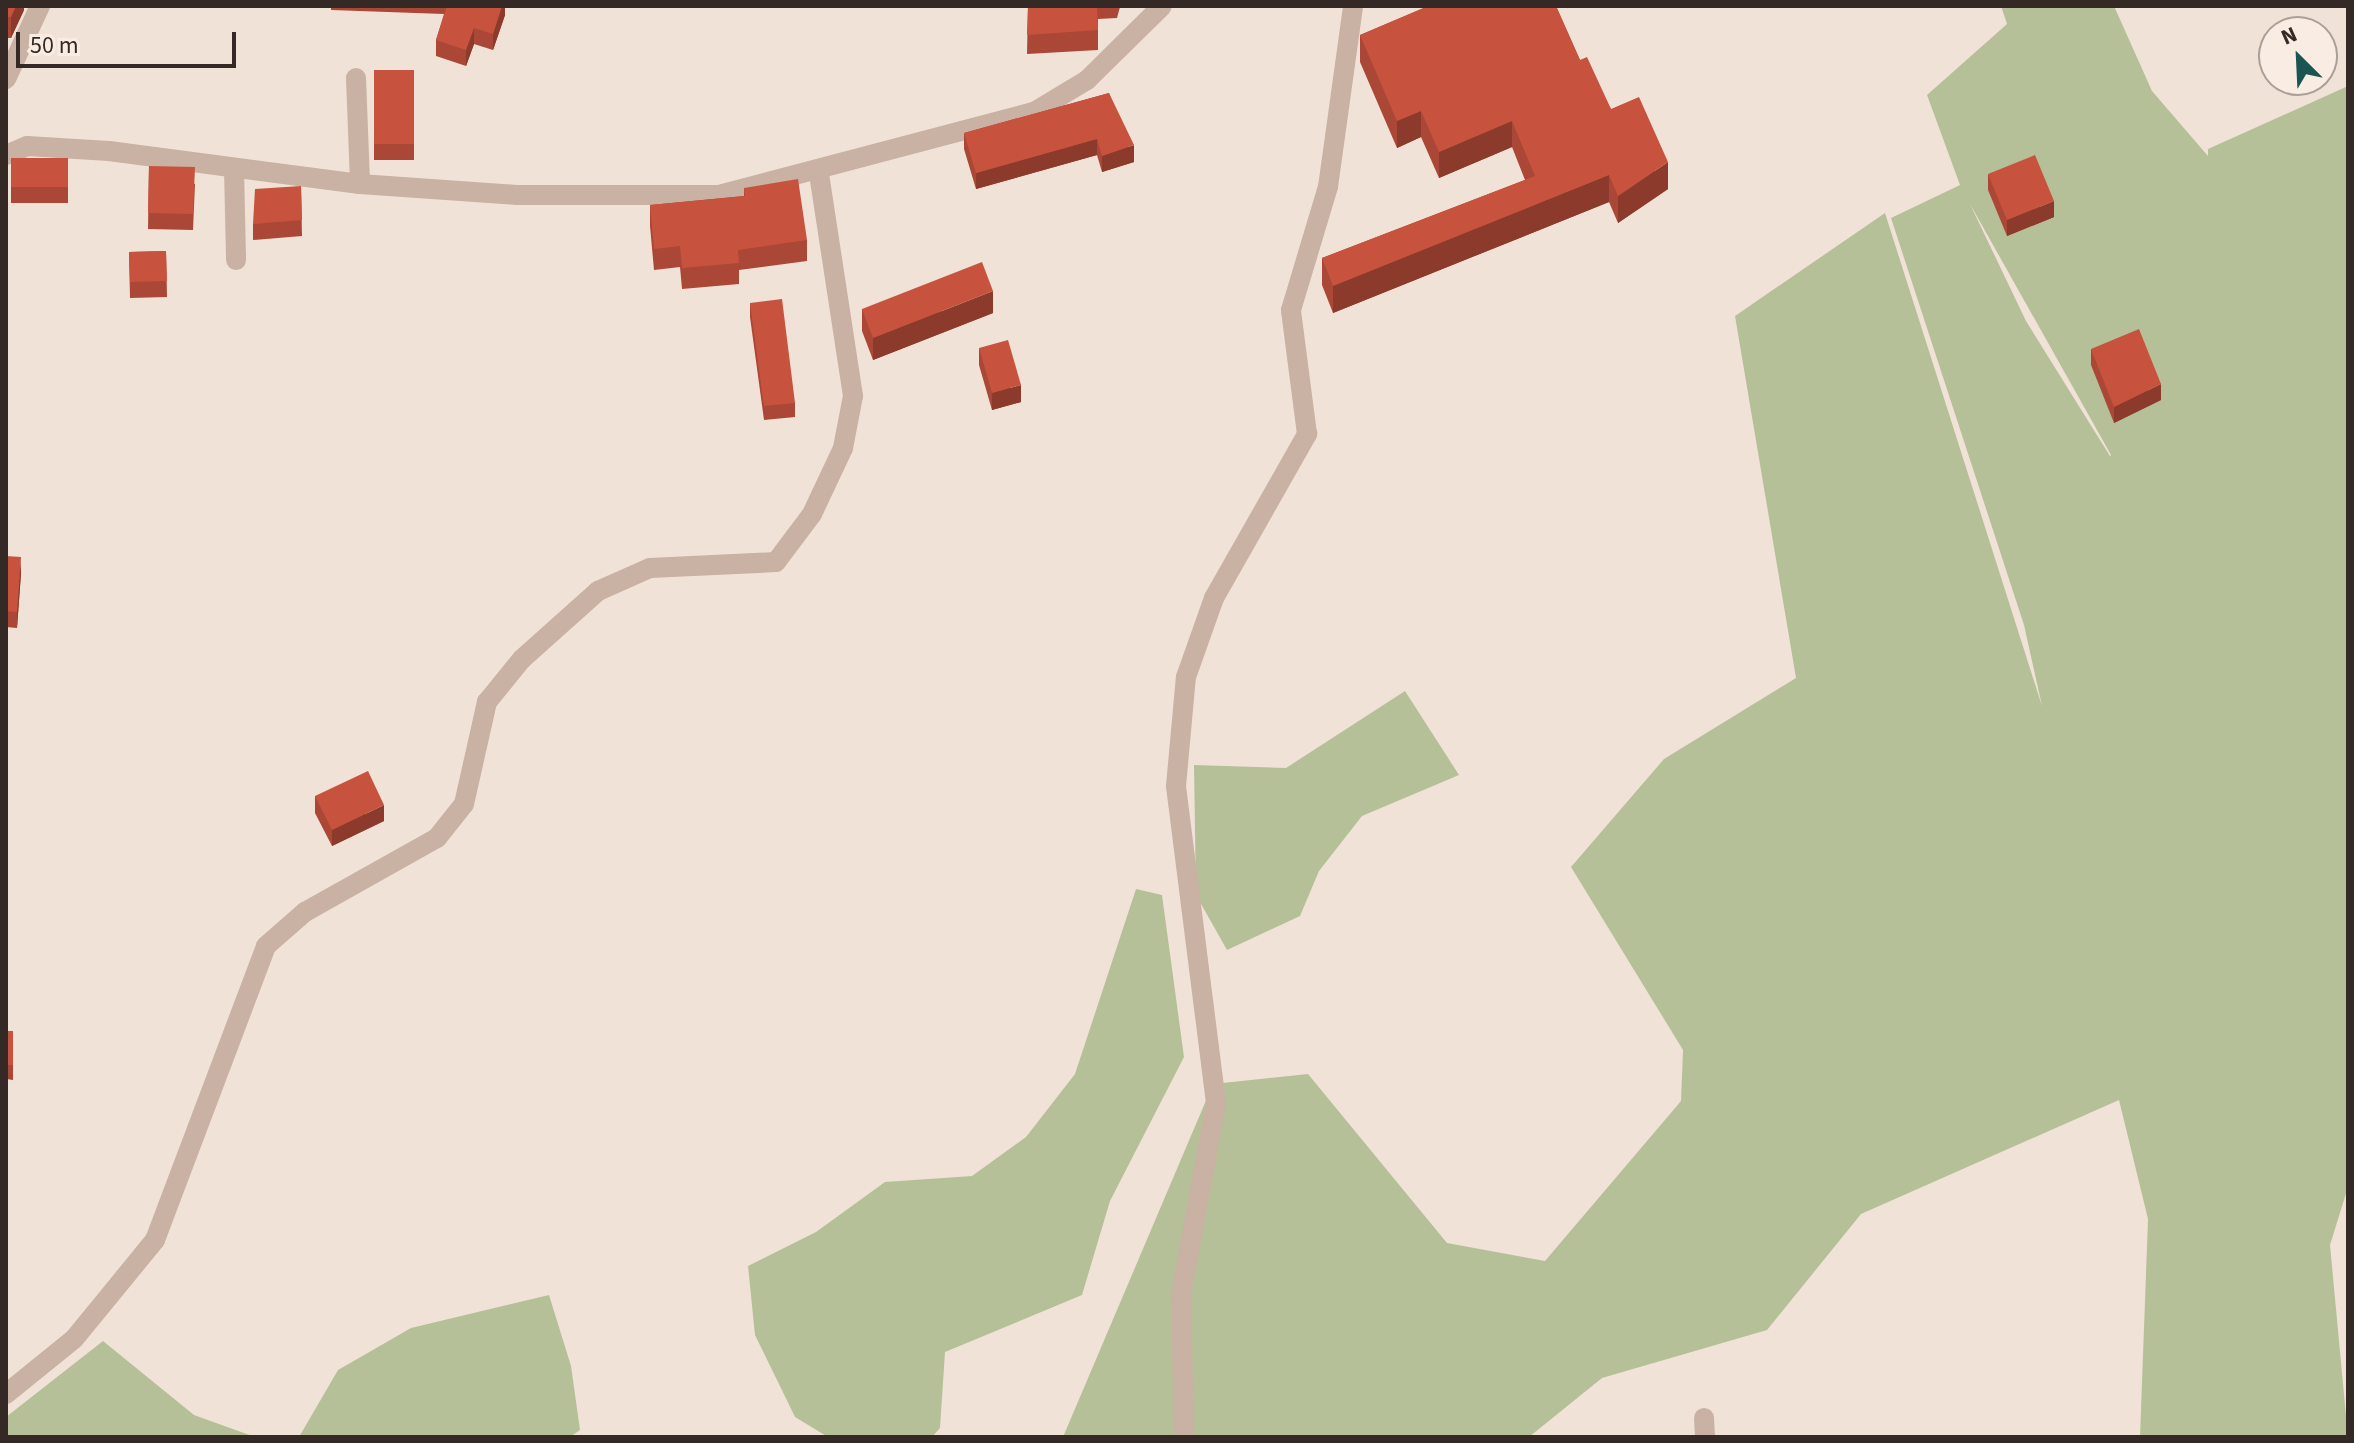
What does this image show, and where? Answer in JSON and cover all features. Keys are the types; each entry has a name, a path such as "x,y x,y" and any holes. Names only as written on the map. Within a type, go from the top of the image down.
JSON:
{"street":[{"path":"6,79 40,6"},
{"path":"6,155 41,146 360,184 641,197 719,195 819,174 1034,112 1087,80 1162,6"},
{"path":"1184,1437 1181,1294 1216,1103 1176,786 1186,677 1214,598 1307,434 1291,310 1328,187 1353,6"},
{"path":"356,78 360,184"},
{"path":"234,169 236,260"},
{"path":"6,1394 74,1339 155,1240 266,946 305,912 437,838 464,804 487,702 522,659 598,591 650,568 776,562 812,514 843,448 853,396 819,174"}],"green space":[{"path":"2001,6 2114,6 2152,91 2208,156 2208,149 2326,96 2338,96 2338,90 2348,86 2348,1187 2330,1245 2348,1437 2140,1437 2148,1219 2119,1100 1861,1214 1767,1330 1602,1378 1529,1437 1063,1437 1213,1084 1308,1074 1447,1243 1545,1261 1681,1101 1683,1050 1571,867 1664,759 1796,678 1735,316 1885,213 2042,706 2024,625 1891,218 1960,185 1927,95 2007,24","holes":["1970,204 2111,455 2026,321"]},
{"path":"1405,691 1459,775 1362,816 1319,871 1300,916 1227,950 1196,895 1194,765 1286,768"},
{"path":"1136,889 1162,895 1184,1057 1110,1201 1082,1295 945,1352 940,1428 932,1437 828,1437 795,1417 755,1335 748,1266 816,1232 885,1182 972,1176 1026,1137 1075,1074"},
{"path":"549,1295 571,1366 580,1430 570,1437 299,1437 338,1370 411,1328"},
{"path":"103,1341 194,1415 255,1437 6,1437 6,1417"}],"building":[{"path":"6,6 16,6 11,17 6,17"},
{"path":"447,6 502,6 493,34 474,28 466,50 436,40"},
{"path":"1028,6 1097,6 1098,30 1027,35"},
{"path":"1428,6 1556,6 1580,60 1587,57 1611,109 1639,97 1668,162 1618,196 1609,175 1333,286 1322,258 1535,176 1512,121 1439,152 1421,111 1397,121 1360,35"},
{"path":"374,70 414,70 414,144 374,144"},
{"path":"1109,93 1134,145 1102,156 1097,139 976,173 964,133"},
{"path":"2035,155 2054,201 2007,220 1988,174"},
{"path":"11,158 68,158 68,187 11,187"},
{"path":"149,166 195,167 193,214 148,213"},
{"path":"798,179 807,240 738,250 739,263 682,268 680,246 654,249 650,205 745,196 744,188"},
{"path":"301,186 302,220 253,224 255,189"},
{"path":"166,251 167,281 130,282 129,252"},
{"path":"982,262 993,291 873,338 862,309"},
{"path":"782,299 795,403 764,406 750,303"},
{"path":"2139,329 2161,384 2114,407 2091,349"},
{"path":"1008,340 1021,385 992,393 979,348"},
{"path":"6,556 21,557 17,612 6,611"},
{"path":"368,771 384,805 332,830 315,796"},
{"path":"6,1031 13,1031 13,1065 6,1065"}]}
